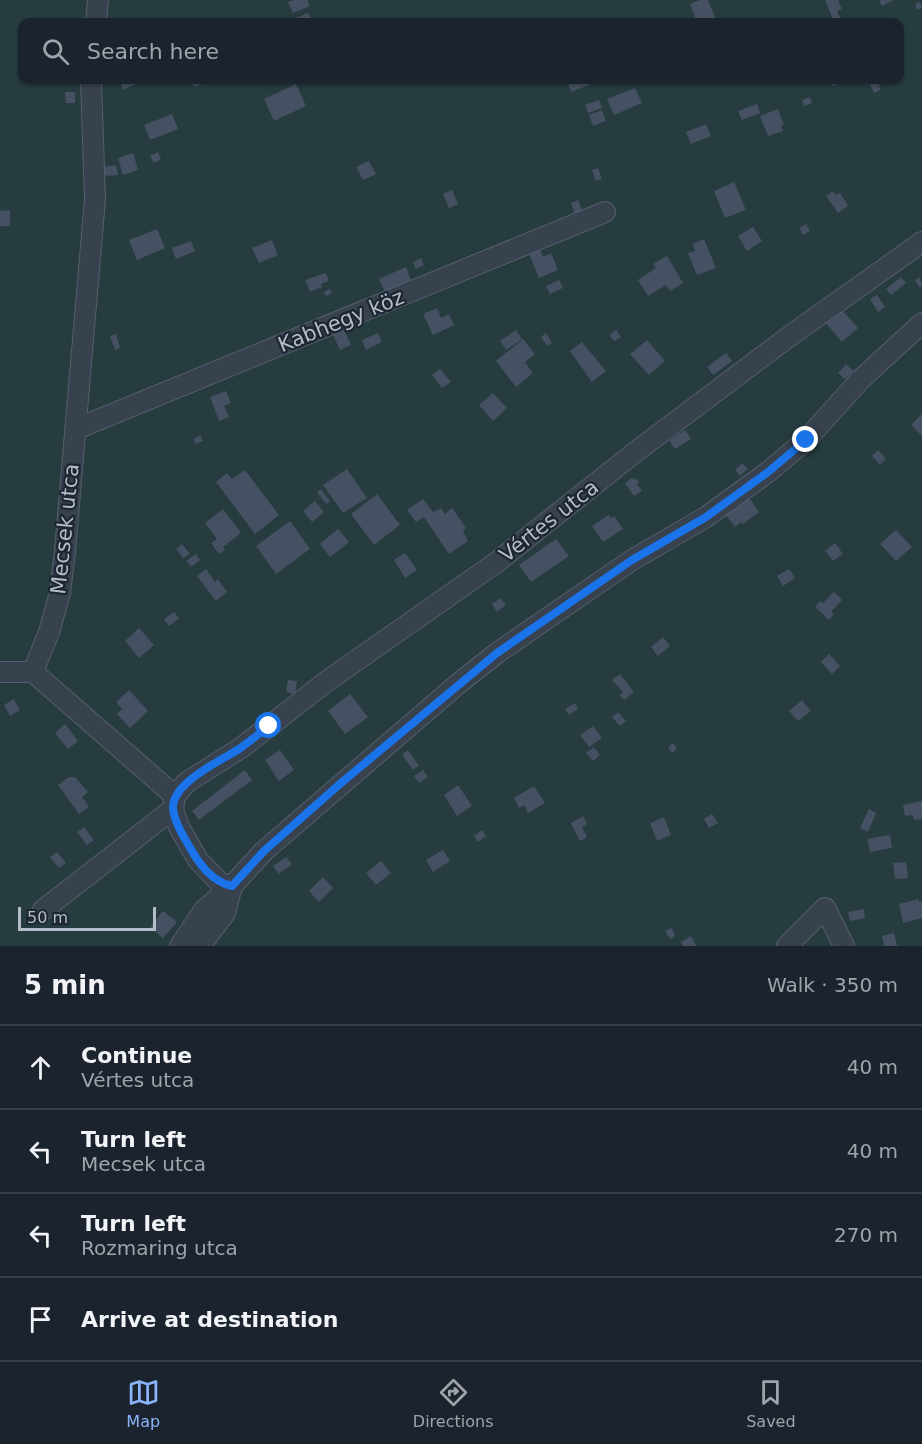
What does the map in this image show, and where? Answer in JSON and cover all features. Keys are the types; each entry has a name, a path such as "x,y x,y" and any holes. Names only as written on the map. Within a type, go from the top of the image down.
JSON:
{"street":[{"path":"96,18 98,0"},
{"name":"Mecsek utca","path":"33,672 49,632 60,593 95,199 91,84"},
{"name":"Kabhegy köz","path":"76,429 605,212"},
{"name":"Vértes utca","path":"43,910 174,803 187,782 241,747 327,681 497,562 634,453 787,338 922,242"},
{"path":"180,946 204,910 232,886 264,851 341,783 497,653 632,560 706,517 768,472 806,440 861,379 922,324"},
{"path":"0,672 33,672 174,803 179,827 198,860 220,883 232,886"},
{"path":"200,946 225,913 232,886"},
{"path":"787,946 825,908 844,946"}],"green space":[{"path":"0,0 922,0 922,946 0,946"}],"building":[{"path":"307,0 310,6 293,13 288,2"},
{"path":"708,0 715,18 695,18 690,4"},
{"path":"825,0 838,0 842,9 837,11 840,18 832,18"},
{"path":"879,0 894,0 882,6"},
{"path":"920,2 922,8 917,10 915,4"},
{"path":"308,13 310,18 296,18"},
{"path":"121,84 136,84 123,90"},
{"path":"296,84 306,106 274,121 264,99"},
{"path":"568,84 589,84 589,85 571,92"},
{"path":"870,84 878,84 881,90 874,93"},
{"path":"635,88 642,103 614,115 607,99"},
{"path":"65,92 75,92 75,103 66,103"},
{"path":"810,97 812,103 804,106 802,100"},
{"path":"599,100 602,108 588,113 585,105"},
{"path":"757,104 760,113 742,120 738,111"},
{"path":"778,109 784,125 781,126 783,131 768,136 760,116"},
{"path":"602,110 606,121 593,126 589,115"},
{"path":"172,114 178,129 150,140 144,125"},
{"path":"706,124 711,136 691,144 686,132"},
{"path":"158,152 161,159 154,163 150,156"},
{"path":"133,153 138,170 123,175 118,158"},
{"path":"369,161 376,174 363,180 356,167"},
{"path":"116,165 118,175 103,176 102,167"},
{"path":"598,168 602,179 596,181 592,170"},
{"path":"734,182 746,210 725,218 714,191"},
{"path":"452,190 458,204 449,208 443,194"},
{"path":"833,191 836,195 840,193 848,206 838,213 826,196"},
{"path":"578,200 583,213 576,216 571,203"},
{"path":"10,210 10,226 0,226 0,211"},
{"path":"806,224 810,231 803,235 799,228"},
{"path":"753,227 762,241 747,251 738,236"},
{"path":"157,229 165,248 137,260 129,240"},
{"path":"704,239 716,268 697,275 688,253 695,251 693,244"},
{"path":"272,240 278,255 259,263 252,248"},
{"path":"191,241 195,251 176,259 172,248"},
{"path":"540,249 543,257 551,253 558,270 539,278 529,254"},
{"path":"667,256 683,283 670,291 666,285 648,296 638,280 656,268 653,264"},
{"path":"421,258 424,265 416,269 413,262"},
{"path":"406,267 411,280 385,292 379,279"},
{"path":"326,273 329,281 310,292 305,280"},
{"path":"901,277 906,283 891,295 886,289"},
{"path":"920,277 922,286 919,287 915,280"},
{"path":"559,280 563,288 550,294 546,286"},
{"path":"330,289 332,293 326,296 324,292"},
{"path":"877,295 885,307 878,312 870,299"},
{"path":"437,308 441,318 449,314 454,325 433,335 423,314"},
{"path":"841,309 858,328 842,342 826,323"},
{"path":"344,330 351,345 340,350 333,335"},
{"path":"516,330 522,339 506,350 500,341"},
{"path":"616,330 621,337 614,341 609,335"},
{"path":"378,333 382,342 366,350 362,340"},
{"path":"546,333 552,343 547,346 541,337"},
{"path":"116,334 120,348 115,350 110,336"},
{"path":"523,339 535,354 525,362 533,373 516,387 496,361"},
{"path":"647,340 665,361 649,375 630,354"},
{"path":"582,342 606,371 592,382 570,351"},
{"path":"726,353 732,361 713,375 707,367"},
{"path":"846,364 853,371 845,379 838,373"},
{"path":"440,369 451,382 442,388 432,375"},
{"path":"226,391 231,403 224,406 229,417 219,421 210,397"},
{"path":"493,393 507,408 493,421 479,405"},
{"path":"922,414 922,436 911,425"},
{"path":"685,430 691,439 675,449 669,441"},
{"path":"200,435 203,441 196,444 194,439"},
{"path":"878,450 886,459 880,465 872,456"},
{"path":"742,463 748,469 740,476 735,470"},
{"path":"347,469 367,498 343,513 323,485"},
{"path":"245,470 279,515 255,534 216,482 227,473 232,479"},
{"path":"632,478 634,480 636,478 642,491 634,496 625,483"},
{"path":"321,489 330,501 326,504 317,492"},
{"path":"377,494 400,525 374,545 351,514"},
{"path":"748,496 759,512 735,527 725,514"},
{"path":"423,499 433,512 441,508 445,514 452,508 466,528 463,531 468,541 449,554 424,517 416,522 407,510"},
{"path":"315,501 324,512 312,522 303,511"},
{"path":"223,509 241,533 223,547 225,550 219,554 211,543 217,539 205,523"},
{"path":"609,515 611,518 614,516 623,529 603,542 592,526"},
{"path":"290,521 310,549 276,574 256,546"},
{"path":"338,529 349,542 330,557 320,544"},
{"path":"896,530 912,547 896,561 880,544"},
{"path":"556,539 569,556 531,582 519,565"},
{"path":"835,543 843,554 833,561 825,551"},
{"path":"182,544 190,554 183,558 176,549"},
{"path":"405,553 417,570 405,578 394,560"},
{"path":"196,554 200,560 191,567 186,561"},
{"path":"206,569 215,582 218,579 227,592 216,601 197,576"},
{"path":"789,569 795,578 783,586 777,576"},
{"path":"834,592 842,600 831,612 834,614 829,620 815,607 820,601 823,603"},
{"path":"501,598 506,605 497,612 492,604"},
{"path":"174,612 179,618 169,626 164,619"},
{"path":"139,628 154,645 139,658 125,641"},
{"path":"663,637 670,646 658,656 651,647"},
{"path":"829,654 840,666 832,674 821,662"},
{"path":"620,674 634,692 624,700 619,695 623,692 612,680"},
{"path":"288,680 297,681 295,694 286,692"},
{"path":"129,690 148,711 130,728 117,714 122,709 116,702"},
{"path":"350,694 368,717 345,734 328,711"},
{"path":"14,699 20,710 10,716 4,705"},
{"path":"802,700 811,711 798,721 789,711"},
{"path":"575,703 578,709 569,715 565,709"},
{"path":"618,712 626,721 620,726 612,717"},
{"path":"65,724 78,741 68,749 55,733"},
{"path":"593,726 602,738 589,747 580,735"},
{"path":"673,743 677,749 672,753 668,747"},
{"path":"594,747 600,755 593,761 586,753"},
{"path":"280,750 294,770 279,781 265,760"},
{"path":"408,750 419,766 413,770 402,755"},
{"path":"245,770 252,780 199,820 192,811"},
{"path":"423,770 428,777 419,783 414,776"},
{"path":"69,777 75,777 88,792 82,797 89,807 79,814 58,785"},
{"path":"458,785 472,806 457,816 444,795"},
{"path":"534,786 545,803 528,813 524,805 519,808 514,798"},
{"path":"922,801 922,819 914,820 913,815 905,816 903,805"},
{"path":"869,809 876,813 868,832 860,828"},
{"path":"712,814 718,823 709,828 704,819"},
{"path":"583,816 587,824 582,827 587,837 580,841 571,823"},
{"path":"664,817 671,835 657,841 650,823"},
{"path":"84,827 94,840 87,845 77,832"},
{"path":"482,830 486,836 478,842 474,836"},
{"path":"890,835 892,848 870,852 867,839"},
{"path":"443,850 450,861 433,872 426,860"},
{"path":"57,852 66,863 59,868 50,857"},
{"path":"286,857 292,864 279,874 273,866"},
{"path":"381,861 391,873 376,885 366,873"},
{"path":"906,862 908,878 895,879 893,863"},
{"path":"323,877 333,888 319,902 309,891"},
{"path":"918,899 919,902 922,901 922,918 903,923 899,904"},
{"path":"864,909 865,918 850,921 848,912"},
{"path":"163,911 177,922 163,938 150,927"},
{"path":"672,928 675,936 670,939 665,931"},
{"path":"894,933 897,946 884,946 882,936"},
{"path":"691,936 696,946 683,946 681,942"}],"route":[{"path":"269,726 187,782 175,796 173,809 190,849 207,871 220,883 232,886 264,851 341,783 497,653 632,560 706,517 768,472 806,440"}]}
